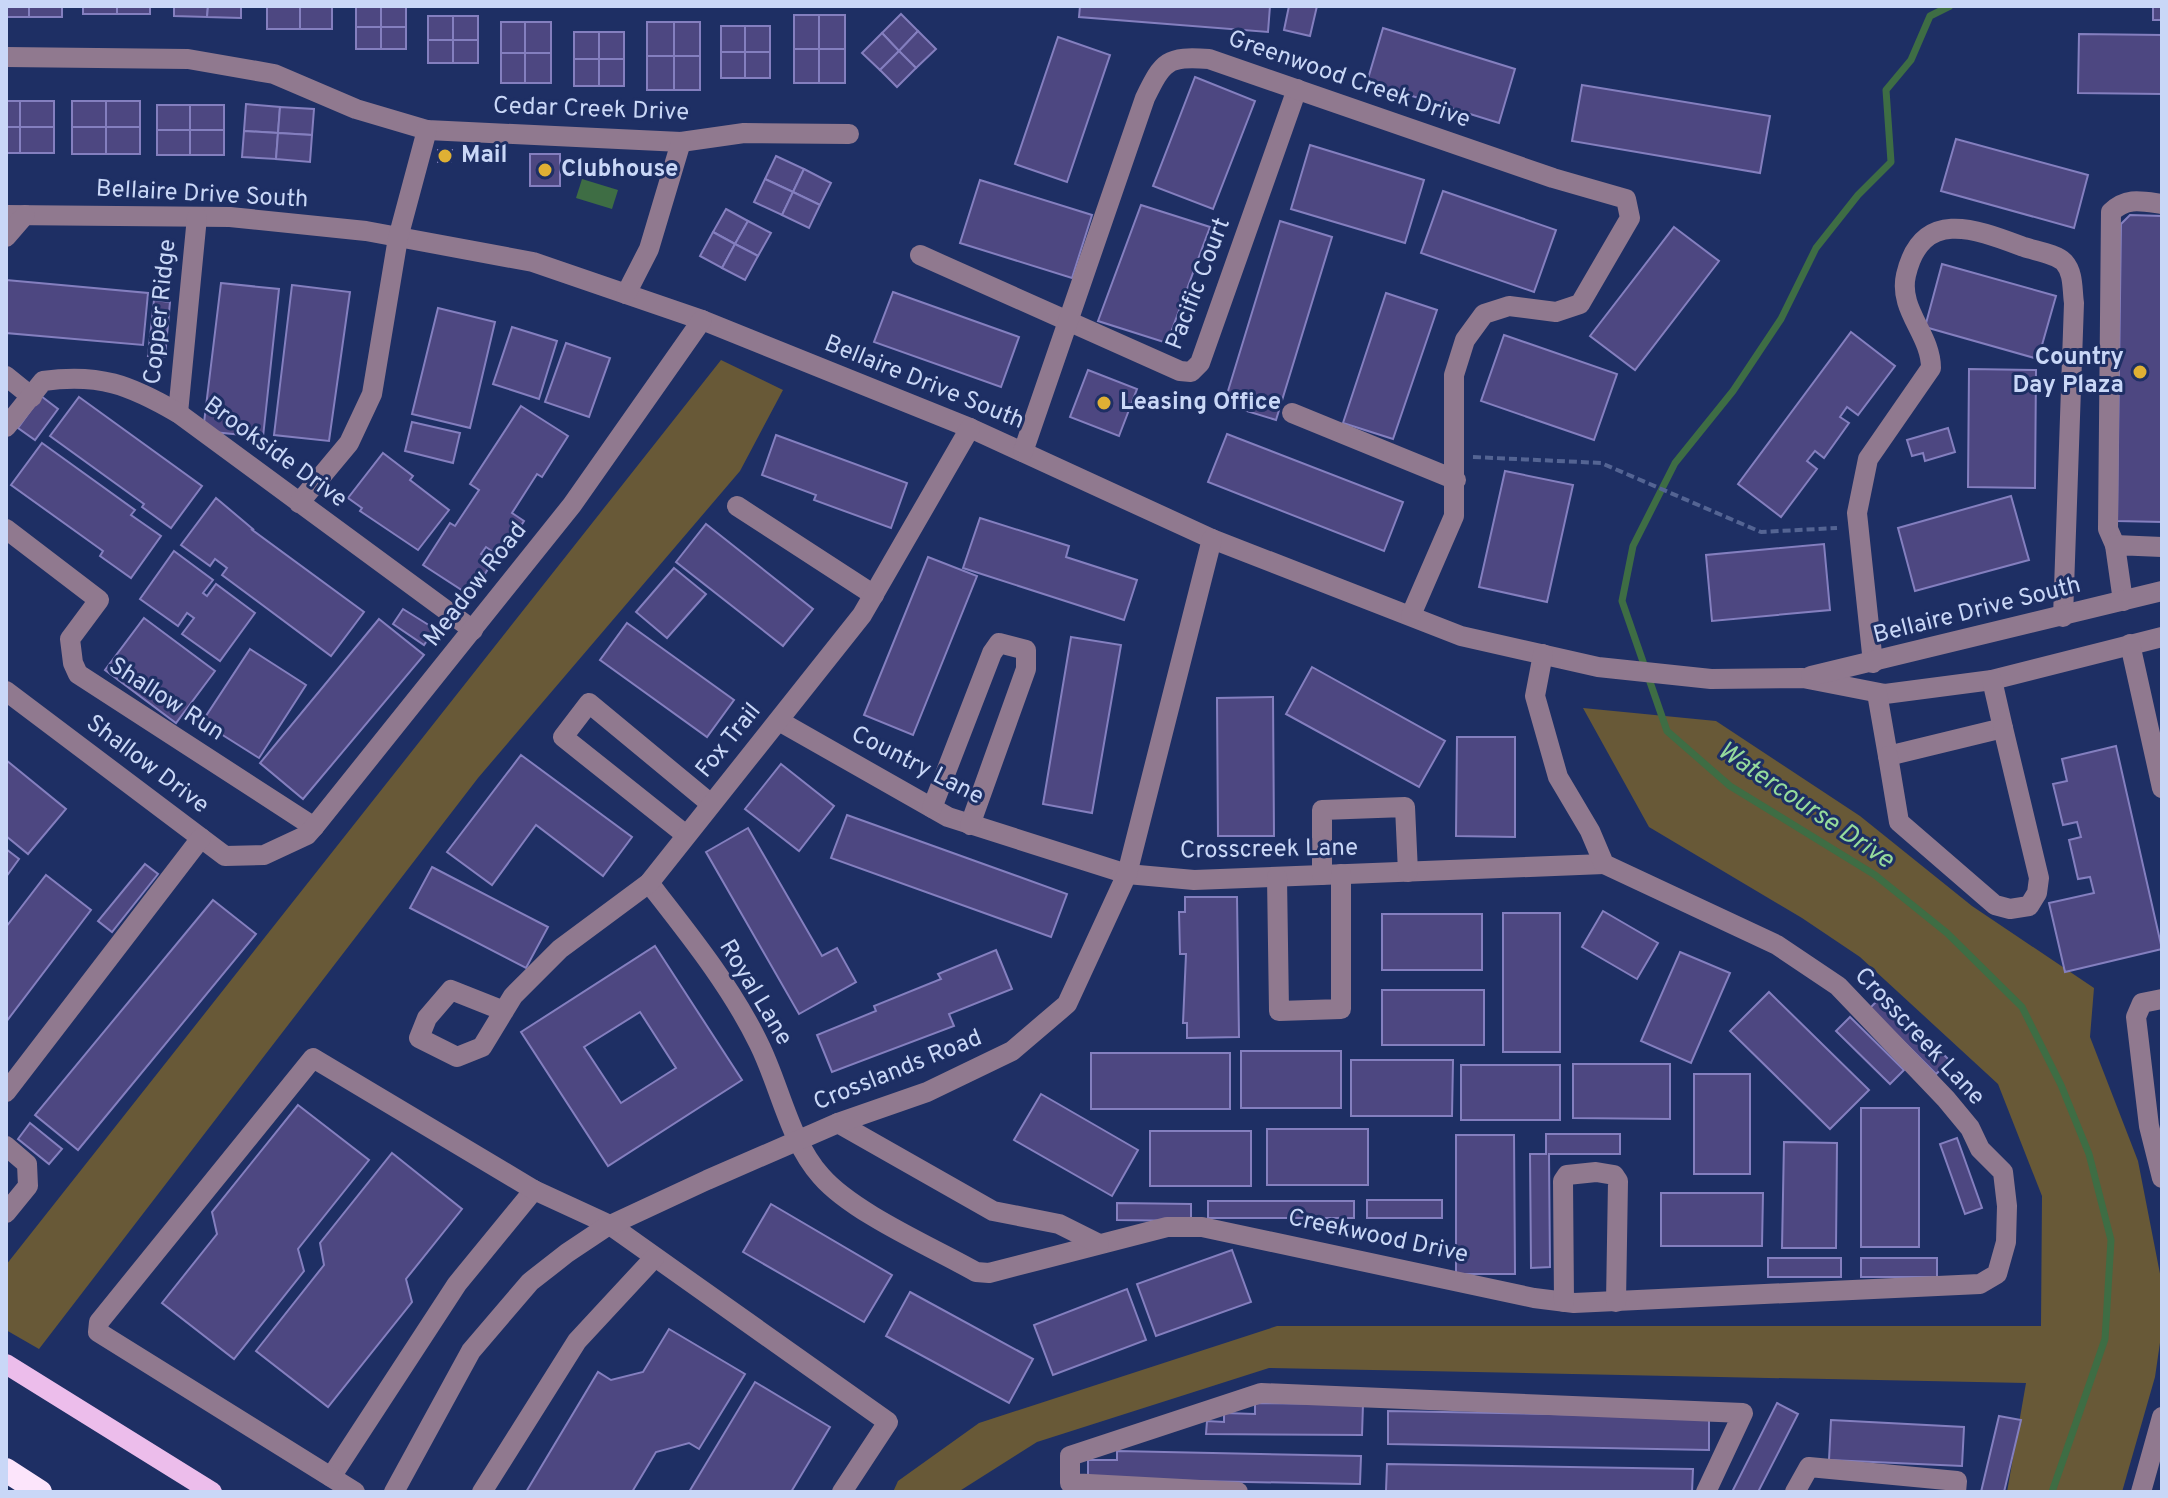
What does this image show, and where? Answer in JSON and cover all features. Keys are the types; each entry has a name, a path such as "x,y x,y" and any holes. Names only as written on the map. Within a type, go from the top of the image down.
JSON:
{"highway":[{"path":"6,1470 40,1492"}],"main road":[{"path":"6,1364 212,1492"}],"street":[{"name":"Cedar Creek Drive","path":"6,57 202,61 274,74 356,109 427,130 681,142 744,133 849,134"},
{"name":"Greenwood Creek Drive","path":"1023,452 1145,98 1159,69 1177,57 1209,59 1553,178 1626,199 1630,218 1580,304 1556,312 1509,306 1484,314 1473,325 1454,375 1454,456"},
{"name":"Pacific Court","path":"920,255 1070,319 1180,371 1191,372 1200,363 1297,89"},
{"path":"299,503 349,443 372,394 398,238 427,130"},
{"path":"626,294 649,249 681,142"},
{"path":"2123,601 2115,545 2108,529 2111,212 2121,202 2133,200 2162,204"},
{"path":"6,237 15,215"},
{"name":"Bellaire Drive South","path":"15,215 197,217 366,231 533,262 702,320 970,428 1212,539 1461,636 1598,667 1711,679 1803,678 2162,591"},
{"name":"Copper Ridge","path":"178,413 197,217"},
{"path":"1873,663 1857,513 1868,459 1931,368 1931,350 1906,303 1905,277 1916,247 1926,234 1946,229 1982,231 2063,260 2071,274 2074,303 2063,617"},
{"name":"Meadow Road","path":"264,855 307,835 314,827 572,505 702,320"},
{"path":"6,376 32,397"},
{"name":"Brookside Drive","path":"6,427 43,381 79,376 134,388 178,413 473,630"},
{"path":"1292,413 1456,480"},
{"name":"Fox Trail","path":"504,1011 451,990 427,1018 419,1038 457,1057 482,1047 504,1011 513,996 560,949 649,883 779,721 874,595 970,428"},
{"path":"1411,615 1454,516 1454,456"},
{"path":"737,506 874,595"},
{"name":"Shallow Run","path":"6,529 99,600 70,639 78,674 314,827"},
{"name":"Crosslands Road","path":"394,1492 471,1351 503,1310 554,1263 610,1225 838,1123 927,1092 1012,1051 1067,1004 1127,874 1212,539"},
{"path":"2115,545 2162,547"},
{"name":"Bellaire Drive South","path":"1803,678 1877,693 1937,690 1992,680 2162,637"},
{"path":"932,808 992,653 999,643 1006,642 1026,650 1029,657 1026,669 970,825"},
{"path":"2130,644 2154,712 2162,788"},
{"path":"1543,654 1535,696 1558,777 1590,831 1604,864"},
{"path":"1877,693 1899,822 1995,905 2010,909 2029,906 2037,893 2039,878 1992,680"},
{"name":"Shallow Drive","path":"6,691 225,856 264,855"},
{"path":"686,835 563,737 589,703 711,804"},
{"name":"Country Lane","path":"779,721 932,808 970,825 1127,874"},
{"path":"1888,756 2003,728"},
{"path":"1277,877 1279,1011 1341,1009 1332,875 1322,810 1405,807 1408,872"},
{"path":"6,1092 201,838"},
{"name":"Crosscreek Lane","path":"1127,874 1194,880 1604,864 1777,945 1838,986 1946,1099 1970,1128 1980,1149 2003,1172 2007,1206 2006,1242 1997,1274"},
{"name":"Royal Lane","path":"649,883 687,933 759,1043 799,1140"},
{"path":"2162,999 2142,1003 2136,1017 2149,1126 2162,1178"},
{"path":"355,1492 98,1332 99,1322 313,1058 534,1190 610,1225 888,1422 842,1492"},
{"path":"838,1123 993,1211 1059,1224 1099,1244"},
{"name":"Creekwood Drive","path":"799,1140 818,1174 833,1189 976,1272 989,1273 1167,1227 1202,1227 1564,1302 1980,1284 1997,1274"},
{"path":"6,1146 27,1164 28,1186 6,1213"},
{"path":"1564,1302 1563,1181 1567,1175 1596,1172 1614,1175 1618,1181 1616,1302"},
{"path":"331,1477 457,1284 534,1190"},
{"path":"482,1492 577,1341 654,1258"},
{"path":"1238,1492 1070,1483 1070,1456 1190,1413 1261,1393 1743,1413 1706,1492"},
{"path":"2141,1492 2162,1417"},
{"path":"1795,1492 1809,1467 1957,1481 1956,1492"}],"path":[{"path":"1454,456 1601,463 1761,532 1858,527"}],"shaded area":[{"path":"582,179 618,190 612,209 576,198"},
{"path":"721,360 783,390 740,471 478,778 39,1349 6,1330 6,1265"},
{"path":"1583,708 1716,721 1860,816 1972,906 2094,988 2090,1037 2138,1161 2162,1284 2162,1329 2155,1377 2122,1492 2007,1492 2026,1383 1269,1368 1037,1442 958,1492 893,1492 898,1481 979,1423 1277,1326 2041,1326 2042,1196 1998,1084 1860,957 1802,918 1649,827"}],"building":[{"path":"6,6 29,6 29,17 6,17"},
{"path":"29,6 62,6 62,17 29,17"},
{"path":"83,6 117,6 117,14 83,14"},
{"path":"117,6 150,6 150,14 117,14"},
{"path":"174,6 208,6 207,17 174,16"},
{"path":"208,6 241,6 241,18 207,17"},
{"path":"267,6 300,6 300,29 267,29"},
{"path":"300,6 332,6 332,29 300,29"},
{"path":"356,6 381,6 381,27 356,27"},
{"path":"381,6 406,6 406,27 381,27"},
{"path":"1080,6 1270,6 1268,32 1079,17"},
{"path":"1289,6 1317,6 1310,36 1284,30"},
{"path":"2153,6 2162,6 2162,20 2153,20"},
{"path":"901,14 918,31 899,51 882,33"},
{"path":"794,15 819,15 819,49 794,49"},
{"path":"819,15 845,15 845,49 819,49"},
{"path":"428,16 453,16 453,40 428,40"},
{"path":"453,16 478,16 478,40 453,40"},
{"path":"501,22 525,22 525,53 501,53"},
{"path":"525,22 551,22 551,53 525,53"},
{"path":"647,22 674,22 674,56 647,56"},
{"path":"674,22 700,22 700,56 674,56"},
{"path":"721,26 745,26 745,52 721,52"},
{"path":"745,26 770,26 770,52 745,52"},
{"path":"356,27 381,27 381,49 356,49"},
{"path":"381,27 406,27 406,49 381,49"},
{"path":"1383,28 1515,69 1499,123 1367,82"},
{"path":"918,31 936,49 916,68 899,51"},
{"path":"574,32 599,32 599,59 574,59"},
{"path":"599,32 624,32 624,59 599,59"},
{"path":"882,33 899,51 880,70 862,53"},
{"path":"2079,34 2162,35 2162,94 2078,93"},
{"path":"1058,37 1110,55 1067,182 1015,164"},
{"path":"428,40 453,40 453,63 428,63"},
{"path":"453,40 478,40 478,63 453,63"},
{"path":"794,49 819,49 819,83 794,83"},
{"path":"819,49 845,49 845,83 819,83"},
{"path":"899,51 916,68 897,87 880,70"},
{"path":"721,52 745,52 745,78 721,78"},
{"path":"745,52 770,52 770,78 745,78"},
{"path":"501,53 525,53 525,83 501,83"},
{"path":"525,53 551,53 551,83 525,83"},
{"path":"647,56 674,56 674,90 647,90"},
{"path":"674,56 700,56 700,90 674,90"},
{"path":"574,59 599,59 599,86 574,86"},
{"path":"599,59 624,59 624,86 599,86"},
{"path":"1195,77 1255,101 1213,209 1153,186"},
{"path":"1582,85 1770,116 1760,173 1572,141"},
{"path":"6,101 20,101 20,127 6,127"},
{"path":"20,101 54,101 54,127 20,127"},
{"path":"72,101 106,101 106,127 72,127"},
{"path":"106,101 140,101 140,127 106,127"},
{"path":"246,104 280,107 278,133 244,131"},
{"path":"157,105 190,105 190,130 157,130"},
{"path":"190,105 224,105 224,130 190,130"},
{"path":"280,107 314,109 312,135 278,133"},
{"path":"6,127 20,127 20,153 6,153"},
{"path":"20,127 54,127 54,153 20,153"},
{"path":"72,127 106,127 106,154 72,154"},
{"path":"106,127 140,127 140,154 106,154"},
{"path":"157,130 190,130 190,155 157,155"},
{"path":"190,130 224,130 224,155 190,155"},
{"path":"244,131 278,133 276,159 242,157"},
{"path":"278,133 312,135 310,162 276,159"},
{"path":"1956,139 2088,175 2074,228 1941,191"},
{"path":"1310,145 1424,180 1405,243 1291,209"},
{"name":"Mail","path":"438,150 452,150 451,162 438,162"},
{"name":"Clubhouse","path":"530,154 560,154 560,186 530,186"},
{"path":"776,156 804,169 793,192 765,179"},
{"path":"804,169 831,183 820,205 793,192"},
{"path":"765,179 793,192 782,215 754,202"},
{"path":"980,180 1092,215 1072,278 960,243"},
{"path":"1443,191 1556,230 1534,292 1421,253"},
{"path":"793,192 820,205 809,228 782,215"},
{"path":"1141,205 1210,227 1167,343 1098,321"},
{"path":"726,209 748,221 735,244 713,232"},
{"name":"Country Day Plaza","path":"2130,215 2162,216 2162,522 2117,521 2121,224"},
{"path":"748,221 771,233 758,256 735,244"},
{"path":"1280,221 1332,237 1276,420 1224,404"},
{"path":"1674,227 1719,261 1635,370 1590,336"},
{"path":"713,232 735,244 722,268 700,256"},
{"path":"735,244 758,256 745,280 722,268"},
{"path":"1942,264 2056,296 2038,359 1925,327"},
{"path":"6,280 148,293 143,345 6,333"},
{"path":"221,283 279,289 263,437 203,431"},
{"path":"292,285 350,292 329,441 274,435"},
{"path":"893,292 1019,337 1001,387 874,342"},
{"path":"1386,293 1437,310 1393,439 1343,423"},
{"path":"154,300 170,302 165,357 148,356"},
{"path":"438,308 495,322 470,428 412,414"},
{"path":"512,327 557,341 539,399 493,384"},
{"path":"1851,332 1895,366 1858,415 1847,407 1840,417 1849,423 1824,458 1815,451 1807,461 1817,469 1781,517 1738,484"},
{"path":"1504,335 1617,374 1594,440 1481,401"},
{"path":"566,343 610,358 589,417 545,402"},
{"path":"1969,369 2036,370 2035,488 1968,487"},
{"name":"Leasing Office","path":"1088,370 1137,389 1119,436 1070,417"},
{"path":"41,396 58,409 35,440 18,428"},
{"path":"79,397 202,486 171,528 142,507 144,504 50,436"},
{"path":"521,406 568,436 542,477 537,474 512,513 524,521 501,557 486,547 481,554 493,561 471,596 423,565 450,523 455,526 479,490 470,484"},
{"path":"412,422 460,433 453,463 405,451"},
{"path":"1948,428 1955,452 1925,461 1923,453 1912,456 1907,440"},
{"path":"1227,434 1403,502 1384,551 1208,482"},
{"path":"776,435 907,483 891,528 814,500 816,495 762,475"},
{"path":"42,443 135,510 131,515 161,536 131,578 100,556 103,551 11,485"},
{"path":"383,453 413,476 410,480 449,510 418,550 360,511 362,508 348,498"},
{"path":"1505,471 1573,485 1547,602 1479,587"},
{"path":"2011,496 2029,560 1915,591 1898,528"},
{"path":"216,498 254,530 251,529 364,612 331,656 222,575 227,568 215,559 210,566 181,545"},
{"path":"980,518 1069,546 1066,557 1137,580 1124,620 963,568"},
{"path":"706,524 813,609 783,646 676,562"},
{"path":"1824,544 1830,610 1712,621 1706,555"},
{"path":"174,551 213,580 203,593 207,596 216,584 255,613 220,661 182,634 194,618 187,613 178,626 140,599"},
{"path":"928,557 977,576 913,735 864,715"},
{"path":"674,568 706,594 667,638 636,612"},
{"path":"403,609 435,629 424,645 393,624"},
{"path":"144,618 215,671 176,723 105,670"},
{"path":"379,619 424,655 303,799 260,763"},
{"path":"627,623 734,700 707,737 600,660"},
{"path":"1071,637 1121,645 1092,813 1043,804"},
{"path":"250,649 306,685 259,758 202,722"},
{"path":"1312,667 1445,741 1419,787 1286,714"},
{"path":"1273,697 1274,836 1218,836 1217,698"},
{"path":"1457,737 1515,737 1515,837 1456,836"},
{"path":"2116,746 2162,949 2065,972 2049,903 2094,893 2090,877 2078,879 2069,840 2081,837 2077,822 2063,825 2053,784 2067,781 2062,759"},
{"path":"521,755 632,837 603,876 536,825 492,885 447,852"},
{"path":"6,760 66,809 28,854 6,836"},
{"path":"781,764 834,806 799,851 745,809"},
{"path":"847,815 1067,894 1051,937 831,858"},
{"path":"748,828 822,956 837,948 856,982 799,1014 706,852"},
{"path":"6,849 19,859 6,877"},
{"path":"145,864 158,874 112,932 98,921"},
{"path":"432,867 548,927 526,968 410,908"},
{"path":"46,875 91,910 6,1022 6,927"},
{"path":"1185,897 1237,897 1239,1037 1187,1038 1187,1023 1183,1023 1186,954 1180,954 1179,912 1185,912"},
{"path":"213,900 256,934 78,1150 35,1115"},
{"path":"1603,911 1658,943 1637,979 1582,947"},
{"path":"1503,913 1560,913 1560,1052 1503,1052"},
{"path":"1382,914 1482,914 1482,970 1382,970"},
{"path":"655,946 742,1080 608,1166 521,1032","holes":["640,1012 676,1068 621,1103 584,1047"]},
{"path":"996,950 1012,989 949,1014 954,1026 832,1072 817,1035 876,1011 874,1006 941,979 938,974"},
{"path":"1680,952 1730,973 1691,1063 1641,1041"},
{"path":"1382,990 1484,990 1484,1045 1382,1045"},
{"path":"1769,992 1869,1090 1830,1129 1730,1031"},
{"path":"1884,994 1950,1061 1936,1074 1870,1008"},
{"path":"1850,1017 1904,1070 1890,1084 1836,1031"},
{"path":"1241,1051 1341,1051 1341,1108 1241,1108"},
{"path":"1091,1053 1230,1053 1230,1109 1091,1109"},
{"path":"1351,1060 1453,1060 1452,1116 1351,1116"},
{"path":"1573,1064 1670,1064 1670,1119 1573,1118"},
{"path":"1461,1065 1560,1065 1560,1120 1461,1120"},
{"path":"1694,1074 1750,1074 1750,1174 1694,1174"},
{"path":"1041,1094 1138,1150 1112,1196 1014,1140"},
{"path":"298,1105 369,1160 298,1249 304,1271 234,1359 162,1303 217,1234 212,1212"},
{"path":"1861,1108 1919,1108 1919,1247 1861,1247"},
{"path":"30,1123 62,1149 49,1164 18,1139"},
{"path":"1267,1129 1368,1129 1368,1185 1267,1185"},
{"path":"1150,1131 1251,1131 1251,1186 1150,1186"},
{"path":"1546,1134 1620,1134 1620,1154 1549,1154 1550,1267 1531,1268 1530,1154 1546,1154"},
{"path":"1456,1135 1514,1135 1515,1274 1456,1274"},
{"path":"1957,1138 1982,1208 1965,1214 1940,1144"},
{"path":"1784,1142 1837,1143 1836,1248 1782,1248"},
{"path":"392,1153 462,1209 406,1279 412,1302 328,1407 256,1351 324,1265 320,1243"},
{"path":"1661,1193 1763,1193 1762,1246 1661,1246"},
{"path":"1367,1200 1442,1200 1442,1218 1367,1218"},
{"path":"1208,1201 1354,1201 1354,1218 1208,1218"},
{"path":"1117,1203 1191,1204 1191,1221 1117,1220"},
{"path":"771,1204 892,1275 864,1322 743,1252"},
{"path":"1232,1250 1251,1302 1156,1336 1137,1284"},
{"path":"1768,1258 1841,1258 1841,1277 1768,1277"},
{"path":"1861,1258 1937,1258 1937,1277 1861,1277"},
{"path":"1127,1289 1146,1340 1053,1375 1034,1325"},
{"path":"910,1292 1033,1359 1009,1403 886,1336"},
{"path":"669,1329 745,1374 699,1449 689,1443 656,1452 632,1492 526,1492 598,1372 611,1380 643,1372"},
{"path":"755,1382 830,1427 791,1492 689,1492"},
{"path":"1255,1403 1363,1404 1362,1435 1206,1434 1207,1421 1224,1422 1224,1413 1255,1414"},
{"path":"1777,1403 1798,1414 1758,1492 1732,1492"},
{"path":"1388,1411 1709,1417 1709,1450 1388,1444"},
{"path":"1999,1416 2021,1420 2004,1492 1981,1492"},
{"path":"1831,1420 1964,1427 1962,1466 1829,1460"},
{"path":"1117,1451 1361,1456 1360,1484 1088,1479 1088,1460 1117,1460"},
{"path":"1387,1464 1693,1469 1692,1492 1386,1491"}],"waterway":[{"name":"Watercourse Drive","path":"1950,6 1930,16 1911,60 1886,90 1891,162 1858,195 1816,248 1781,319 1733,391 1675,463 1633,546 1622,601 1667,731 1730,786 1875,875 1947,933 2022,1007 2061,1085 2089,1154 2111,1240 2105,1339 2052,1492"}],"place":[{"name":"Mail","path":"445,156"},
{"name":"Clubhouse","path":"545,170"},
{"name":"Country Day Plaza","path":"2140,372"},
{"name":"Leasing Office","path":"1104,403"}]}
